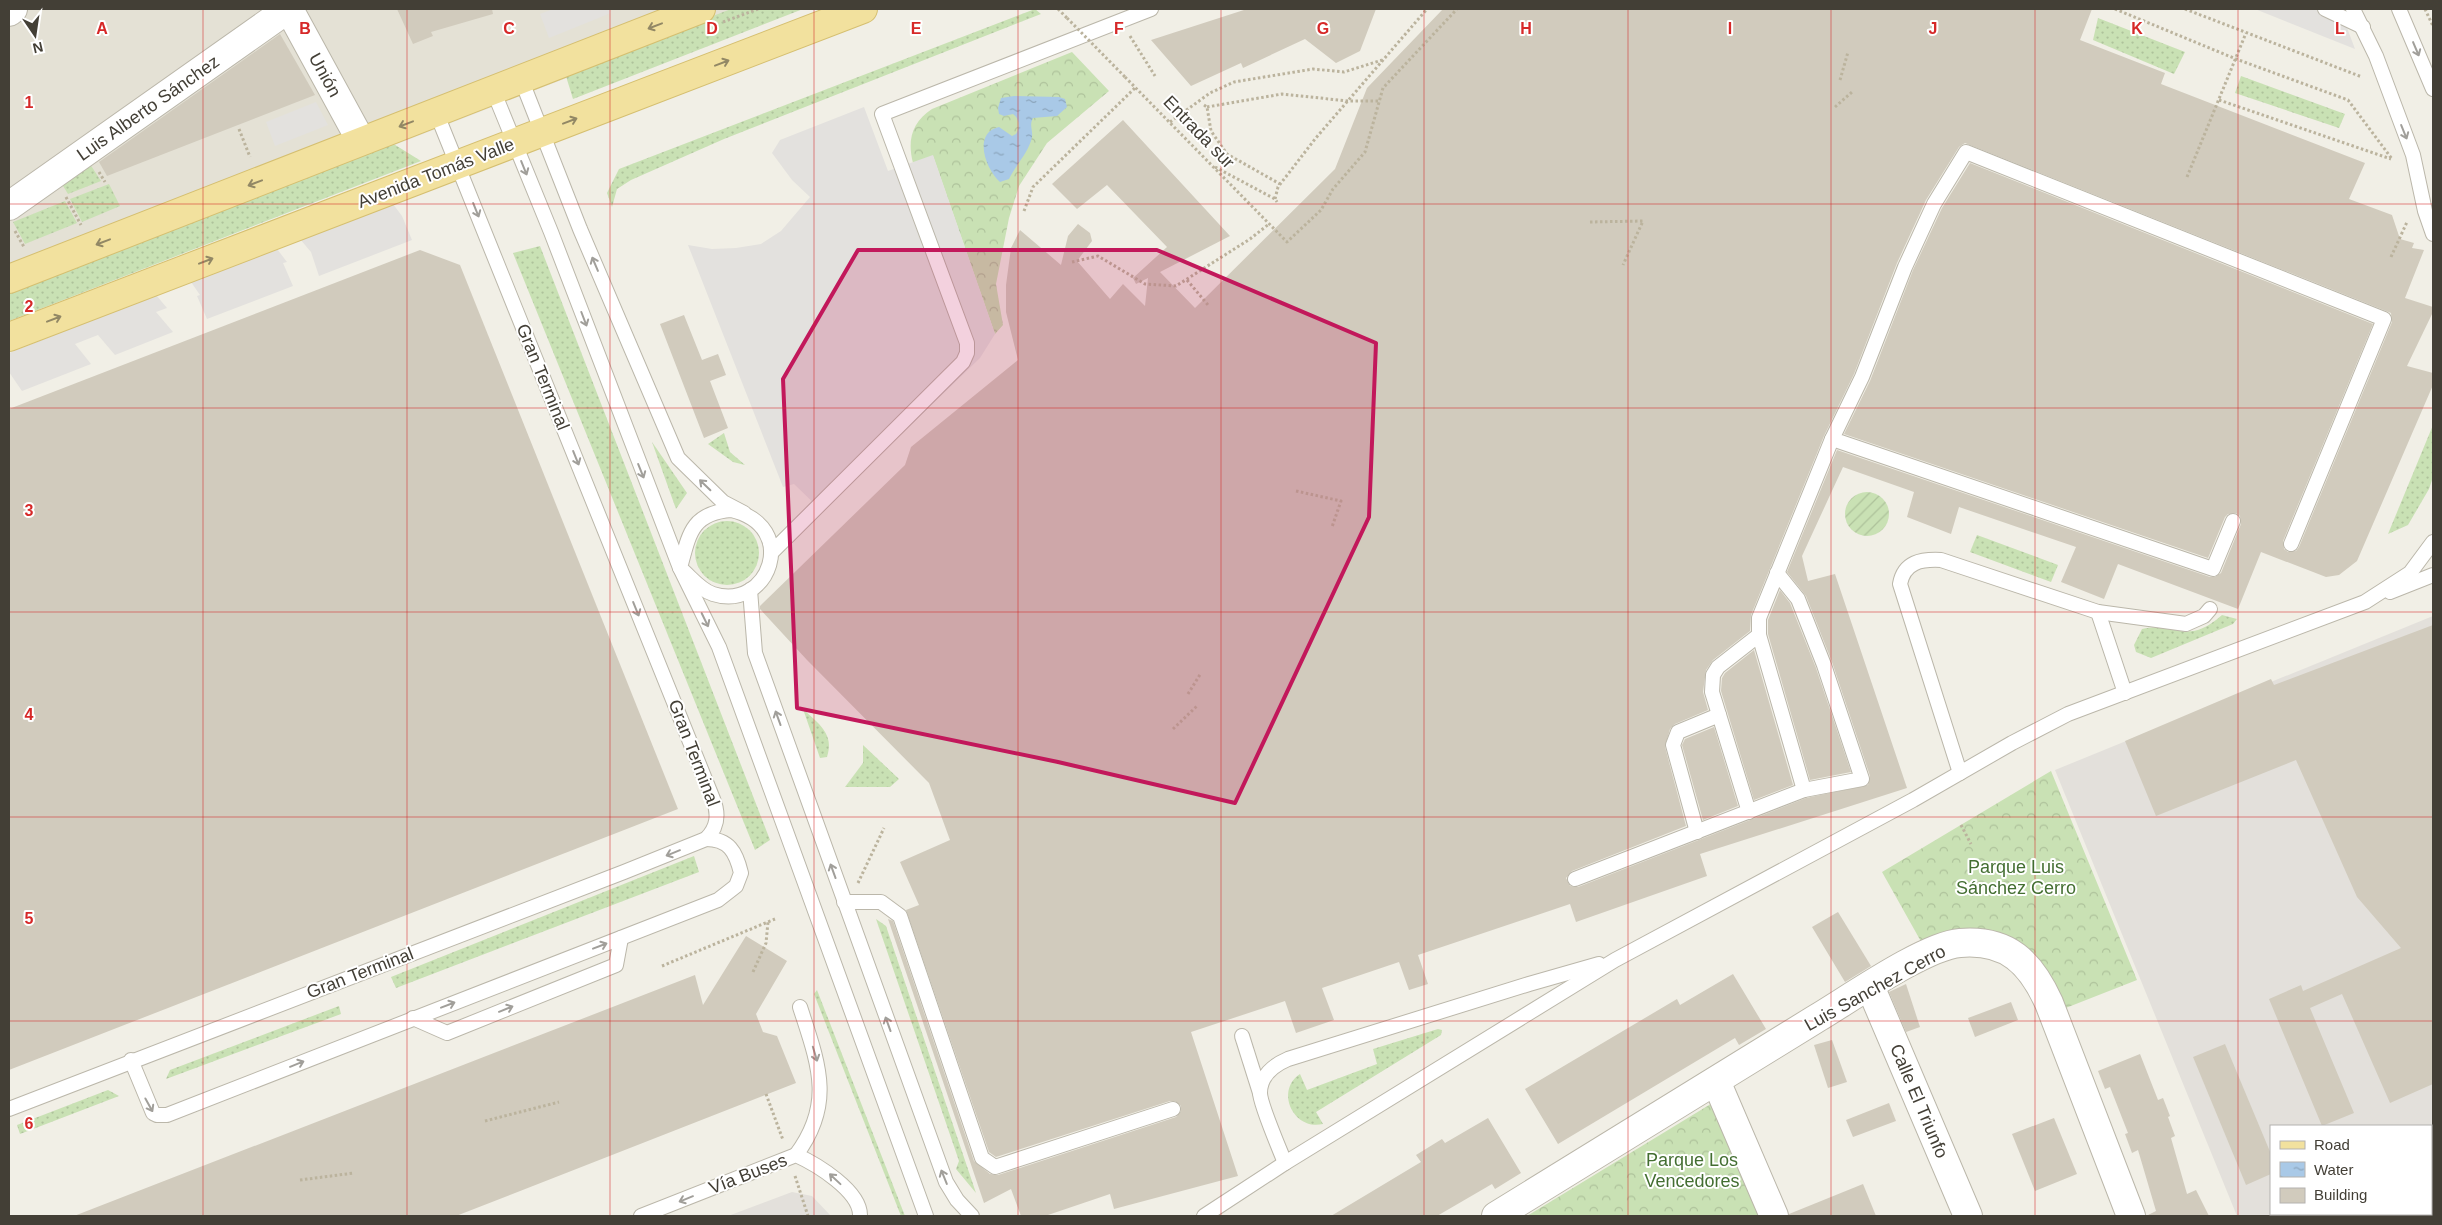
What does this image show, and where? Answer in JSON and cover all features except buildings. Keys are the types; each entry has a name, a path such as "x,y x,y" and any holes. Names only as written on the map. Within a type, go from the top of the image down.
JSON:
{"main road":[{"path":"9,279 701,9"},
{"name":"Avenida Tomás Valle","path":"9,336 863,9"}],"street":[{"path":"9,12 13,9"},
{"name":"Unión","path":"288,9 361,141"},
{"name":"Luis Alberto Sánchez","path":"11,217 288,9"},
{"name":"Luis Sanchez Cerro","path":"1496,1216 1870,986 1938,949 1960,943 1998,947 2021,958 2034,974 2049,1003 2131,1216"},
{"name":"Calle El Triunfo","path":"1870,986 1968,1216"},
{"path":"1716,1081 1774,1216"}],"lane":[{"path":"771,553 963,362 967,353 967,343 882,114 1151,9"},
{"path":"2325,9 2363,27"},
{"path":"2353,9 2363,27 2414,155 2433,234"},
{"path":"2399,9 2433,89"},
{"path":"521,79 541,133 678,458 723,502 744,513 764,529 770,540 769,568 761,581 750,590 738,595 724,596 712,594 700,587 680,568"},
{"path":"493,90 551,232 680,568 719,647 926,1216"},
{"name":"Gran Terminal","path":"9,1109 131,1060 706,839 716,824 713,799 436,112"},
{"path":"1804,790 1759,635 1759,618 1832,438 1862,377 1905,267 1930,213 1966,152 2384,319 2292,544"},
{"path":"1832,438 2213,569 2233,521"},
{"path":"680,568 687,538 694,526 704,517 717,511 731,510 744,513"},
{"path":"2361,604 2410,572 2433,542"},
{"path":"1960,773 1900,584 1902,573 1908,566 1928,559 1955,563 2098,612 2186,624 2204,616 2210,609"},
{"path":"1575,879 1804,790 1862,779 1824,665 1798,598 1777,573"},
{"path":"1204,1216 1285,1163 1615,960 2012,743 2068,714 2433,575"},
{"path":"750,590 755,652 946,1182 957,1200 972,1216"},
{"path":"2098,612 2125,693"},
{"path":"1749,812 1712,692 1712,676 1718,666 1759,635"},
{"path":"1697,832 1673,745 1678,732 1719,715"},
{"path":"131,1060 150,1108 157,1115 162,1116 718,900 736,886 741,873 732,848 724,841 706,839"},
{"path":"844,902 881,902 900,916 982,1158 995,1167 1173,1109"},
{"path":"413,1018 447,1033 616,965 621,938"},
{"path":"1260,1093 1265,1077 1274,1066 1288,1059 1529,984 1615,960"},
{"path":"796,1155 810,1135 816,1122 821,1094 817,1059 800,1007"},
{"path":"1242,1036 1285,1163"},
{"name":"Vía Buses","path":"641,1216 796,1155 833,1176 850,1194 861,1215"}],"path":[{"name":"Entrada sur","path":"1058,9 1287,242 1321,210 1333,189 1365,152 1379,102"},
{"path":"1212,165 1276,201 1280,184 1427,9"},
{"path":"1280,184 1227,154 1211,131 1206,106 1282,94 1348,101 1379,102 1383,88 1458,9"},
{"path":"2115,9 2236,59 2348,100 2392,159"},
{"path":"2185,9 2386,86"},
{"path":"2426,9 2433,26"},
{"path":"1121,21 1155,76"},
{"path":"2187,177 2246,33"},
{"path":"1840,80 1848,52"},
{"path":"1170,122 1210,93 1234,82 1313,69 1344,72 1383,60"},
{"path":"1024,211 1033,187 1136,87"},
{"path":"1835,107 1852,92"},
{"path":"2219,100 2392,159 2398,163"},
{"path":"239,130 251,158"},
{"path":"63,192 81,225"},
{"path":"11,217 24,248"},
{"path":"2391,258 2408,219"},
{"path":"1590,222 1643,221 1623,265"},
{"path":"1072,262 1098,256 1146,284 1176,286 1250,239 1269,224"},
{"path":"1187,280 1208,305"},
{"path":"1296,491 1341,501 1332,527"},
{"path":"1188,694 1201,673"},
{"path":"1173,728 1197,706"},
{"path":"1961,825 1971,844"},
{"path":"856,888 884,828"},
{"path":"662,966 775,919"},
{"path":"753,972 766,943 768,922"},
{"path":"485,1121 559,1102"},
{"path":"300,1180 354,1173"}],"highlighted area":[{"path":"858,250 1157,250 1376,343 1369,517 1235,803 1058,762 797,708 783,379"}],"shaded area":[{"path":"9,9 744,9 9,295"},
{"path":"553,9 609,9 611,13 549,38 540,14"},
{"path":"2255,9 2340,9 2355,49"},
{"path":"316,102 328,125 275,146 266,122"},
{"path":"864,107 888,171 933,155 995,334 980,358 822,511 794,484 783,487 688,245 712,249 736,248 761,244 781,231 810,197 792,180 772,153 780,140"},
{"path":"393,204 402,216 412,240 319,276 311,252 300,239"},
{"path":"277,249 287,262 283,263 293,286 207,319 197,296 200,295 191,282"},
{"path":"156,295 167,308 156,312 173,332 115,355 98,335 75,344 91,364 22,391 9,372 9,353"},
{"path":"2433,616 2433,1158 2432,1125 2270,1125 2270,1215 2280,1215 2237,1216 2055,770"},
{"path":"792,1192 812,1196 831,1216 728,1216"}],"green space":[{"path":"731,9 803,9 573,99 565,73"},
{"path":"1035,9 1041,14 724,139 631,180 617,189 612,207 607,193 619,169"},
{"path":"2098,18 2185,52 2174,74 2093,40"},
{"path":"1072,52 1109,91 1047,143 1019,186 1009,218 996,284 1003,325 995,334 933,156 913,163 911,139 920,120 932,109"},
{"path":"2241,76 2345,114 2339,128 2235,93"},
{"path":"392,143 421,161 9,321 9,290"},
{"path":"88,161 101,181 68,194 60,181"},
{"path":"109,184 120,206 82,222 70,199"},
{"path":"65,201 77,223 25,244 13,222"},
{"path":"540,246 770,840 755,850 513,253"},
{"path":"2433,425 2433,477 2429,489 2408,525 2388,534"},
{"path":"724,433 730,452 745,465 733,462 708,444"},
{"path":"652,442 687,493 676,509"},
{"path":"1871,492 1883,498 1888,505 1888,523 1883,530 1876,535 1863,536 1855,533 1848,526 1845,510 1848,502 1855,495"},
{"path":"721,521 733,521 750,530 757,541 759,553 757,565 750,576 733,585 721,585 709,580 700,571 695,559 695,547 700,535 709,526"},
{"path":"1977,535 2058,565 2051,582 1970,552"},
{"path":"2222,615 2237,619 2233,624 2151,658 2136,652 2134,645 2142,629 2154,627 2181,631 2199,630"},
{"path":"803,709 819,724 827,735 829,749 827,757 820,758"},
{"path":"863,745 899,779 890,787 845,787 863,763"},
{"name":"Parque Luis Sánchez Cerro","path":"2051,771 2137,980 2053,1013 2021,958 1928,954 1882,872"},
{"path":"694,856 699,872 396,988 391,977"},
{"path":"876,919 886,926 976,1193 956,1169 959,1161"},
{"path":"817,990 905,1216 901,1216 814,994"},
{"path":"339,1006 341,1014 166,1079 170,1070"},
{"path":"1438,1029 1442,1030 1441,1035 1316,1112 1323,1124 1312,1125 1303,1121 1291,1108 1288,1099 1289,1090 1293,1081 1300,1074 1307,1090 1377,1064 1373,1049"},
{"path":"108,1090 119,1096 20,1134 17,1125"},
{"name":"Parque Los Vencedores","path":"1714,1102 1761,1216 1527,1216"}],"water":[{"path":"1014,96 1059,97 1065,99 1067,107 1057,116 1033,118 1031,123 1032,137 1028,148 1009,179 1000,182 986,161 984,144 986,136 999,127 1012,136 1016,134 1019,126 1017,118 1013,114 1004,116 999,114 998,108 1001,98"}]}
